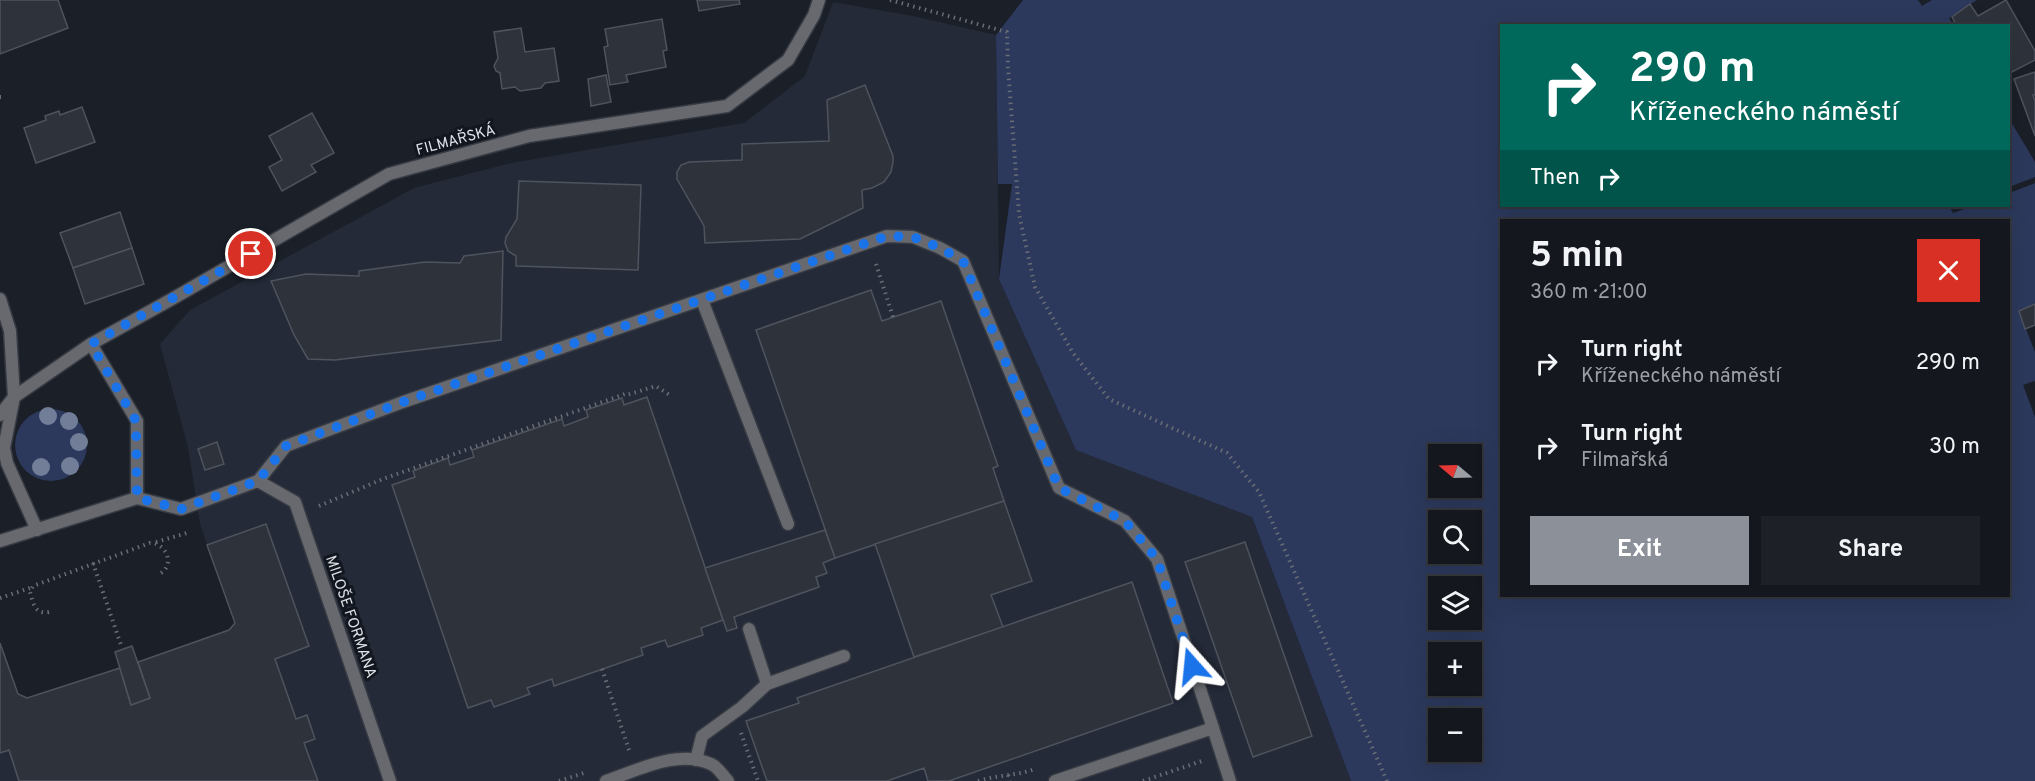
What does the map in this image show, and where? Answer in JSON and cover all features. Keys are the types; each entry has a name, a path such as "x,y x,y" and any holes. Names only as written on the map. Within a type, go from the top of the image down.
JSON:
{"street":[{"name":"FILMAŘSKÁ","path":"0,415 14,397 91,344 389,174 529,136 727,106 788,60 814,15 819,0"},
{"path":"0,542 137,498 181,509 258,481 286,446 414,399 887,236 913,237 963,261 1059,488 1125,521 1157,559 1230,781"},
{"path":"0,299 10,331 14,397 4,448 7,463 37,530"},
{"path":"702,300 788,525"},
{"path":"91,344 136,421 137,498"},
{"name":"MILOŠE FORMANA","path":"258,481 295,502 390,781"},
{"path":"749,629 767,684"},
{"path":"696,760 702,736 734,713 767,684 844,656"},
{"path":"1055,781 1213,728"},
{"path":"606,781 674,758 713,764 728,781"}],"path":[{"path":"890,0 1007,32 1019,214 1035,287 1072,354 1109,399 1227,453 1259,492 1387,781"},
{"path":"869,243 893,317"},
{"path":"319,506 383,479 624,394 656,386 671,396"},
{"path":"0,598 93,563 187,533"},
{"path":"154,543 164,549 168,562 166,570 161,573"},
{"path":"93,563 122,648"},
{"path":"31,588 30,595 36,609 42,613 49,612"},
{"path":"602,669 631,757"},
{"path":"734,713 758,781"},
{"path":"1143,781 1222,754"},
{"path":"1008,775 1010,781"}],"shaded area":[{"path":"1023,0 1918,0 1922,6 1932,0 1977,0 1949,18 1952,24 1500,24 1500,207 1954,207 1950,208 1953,213 1970,207 2010,207 2010,193 2035,183 2035,304 2019,311 2035,352 2035,381 2023,385 2035,417 2035,781 1351,781 1252,517 1076,450 999,279 1012,184 998,184 996,35"},
{"path":"833,2 913,16 996,35 999,279 1076,449 1252,517 1351,781 0,781 0,643 18,694 27,698 119,668 115,652 125,647 132,646 138,662 229,630 235,624 200,524 188,447 160,344 190,310 414,188 511,163 744,123 805,76"},
{"path":"2010,120 2035,162 2035,177 2010,187"},
{"path":"58,409 77,419 85,431 87,445 85,459 77,471 65,479 44,481 25,471 17,459 15,438 25,419 37,411"}],"building":[{"path":"0,0 58,0 68,28 0,54"},
{"path":"697,0 739,0 740,4 699,11"},
{"path":"2006,0 2035,51 2035,60 2010,73 2010,24 1956,24 1952,17 1970,4 1978,16"},
{"path":"662,19 667,50 663,51 666,67 626,75 628,82 610,85 604,47 608,46 605,29"},
{"path":"521,28 525,52 554,48 559,81 545,83 541,88 520,91 515,87 502,89 500,73 494,66 498,58 494,32"},
{"path":"2035,72 2035,95 2033,95 2035,136 2014,79"},
{"path":"606,75 611,102 591,106 588,79"},
{"path":"865,85 893,156 893,162 891,172 884,182 862,190 863,208 800,239 705,243 704,226 677,179 677,172 681,165 689,162 742,160 742,144 829,141 827,100"},
{"path":"82,107 95,142 36,163 24,128 46,120 45,116 59,111 60,115"},
{"path":"312,113 334,153 311,165 316,172 282,191 269,167 282,160 269,136"},
{"path":"519,181 641,185 638,270 516,266 516,256 508,251 505,243 517,219"},
{"path":"120,212 132,248 73,268 60,233"},
{"path":"132,248 144,284 85,304 73,268"},
{"path":"503,251 501,340 335,360 308,359 294,335 271,281 306,274 359,276 359,271 425,262 460,263 464,256"},
{"path":"871,290 882,321 941,301 998,466 993,468 1004,501 835,558 756,330"},
{"path":"2035,304 2035,325 2025,329 2019,311"},
{"path":"647,397 723,620 701,628 703,635 668,647 665,640 641,648 643,655 554,686 552,679 527,688 530,694 494,707 491,700 468,708 392,485 415,477 413,471 448,458 450,465 474,457 472,450 562,419 564,426 588,417 586,410 622,398 624,405"},
{"path":"217,442 224,464 205,470 198,449"},
{"path":"1004,501 1032,581 991,595 1003,627 914,657 875,544"},
{"path":"266,524 309,646 275,659 296,719 307,715 315,739 304,743 318,781 19,781 9,750 0,753 0,643 18,694 27,698 120,668 131,705 150,698 138,662 229,630 235,623 207,545"},
{"path":"825,530 835,558 823,563 827,573 816,577 819,587 734,617 737,628 727,631 705,568"},
{"path":"1245,542 1312,736 1253,757 1185,562"},
{"path":"1132,582 1173,703 949,781 928,781 924,768 887,781 767,781 746,721 799,703 797,698"},
{"path":"132,646 150,698 131,705 115,652"}],"route":[{"path":"251,254 91,344 136,421 137,498 181,509 258,481 286,446 403,402 887,236 913,237 940,248 963,261 1059,488 1125,521 1157,559 1192,666"}]}
